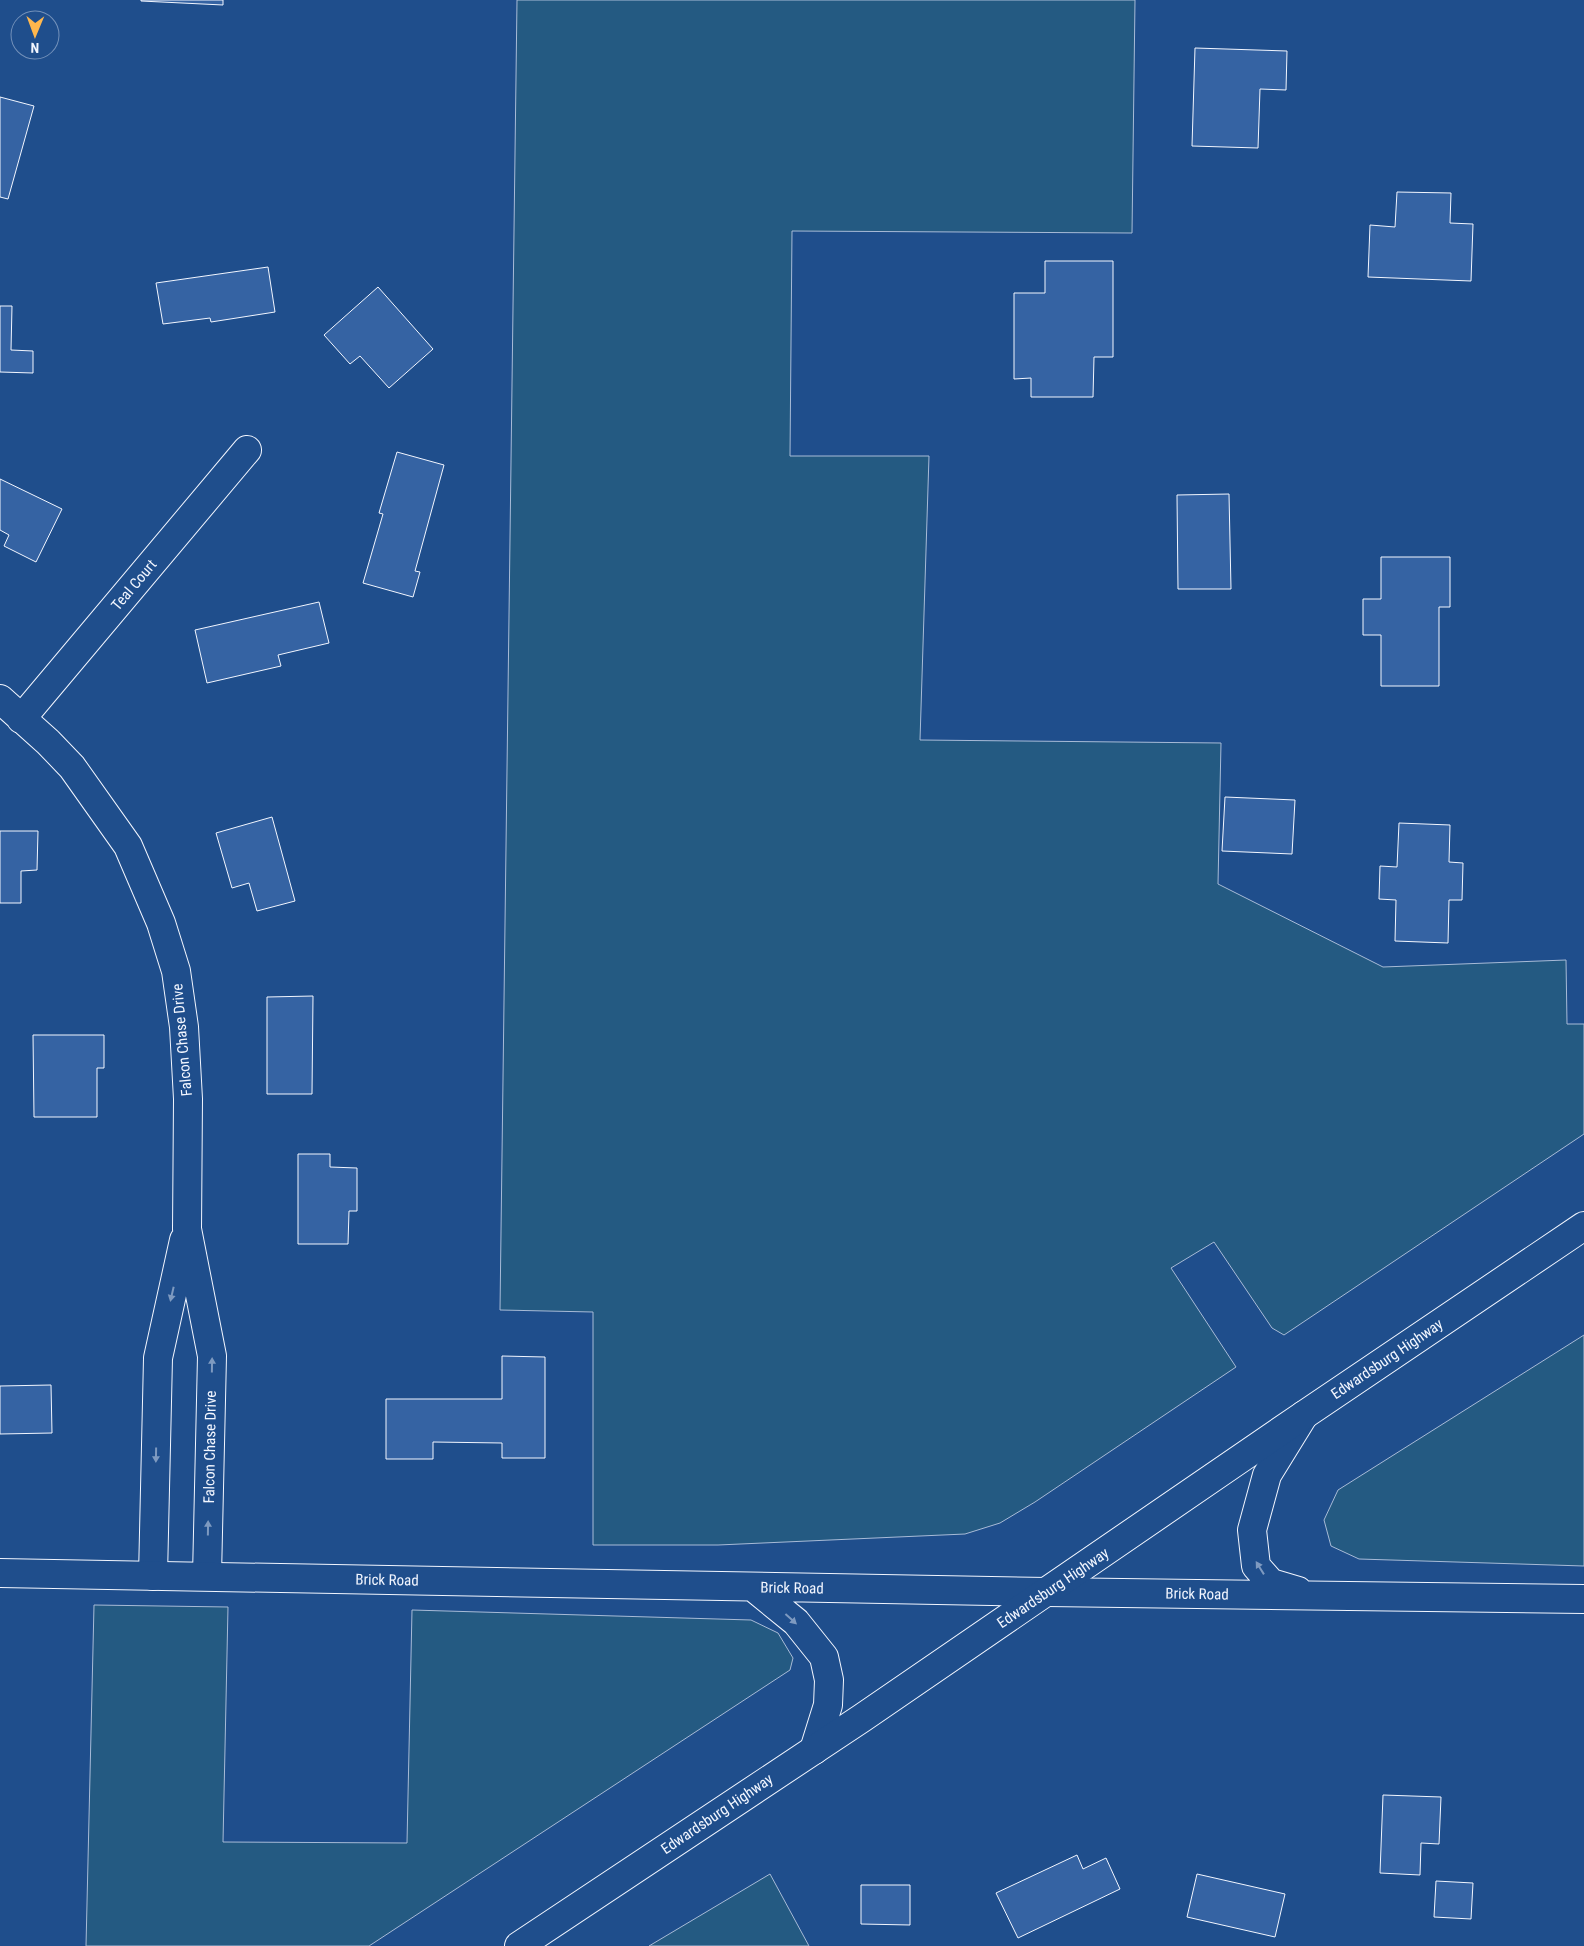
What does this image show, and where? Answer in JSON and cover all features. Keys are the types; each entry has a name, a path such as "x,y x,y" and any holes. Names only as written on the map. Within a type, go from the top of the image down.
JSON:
{"street":[{"name":"Teal Court","path":"21,719 247,450"},
{"name":"Falcon Chase Drive","path":"0,699 48,742 72,767 128,846 161,923 176,971 184,1027 188,1100 187,1229 212,1356 207,1576"},
{"name":"Edwardsburg Highway","path":"519,1946 814,1750 1584,1226"},
{"name":"Falcon Chase Drive","path":"153,1576 158,1358 187,1229"},
{"path":"1304,1415 1267,1475 1252,1530 1256,1566 1272,1583 1317,1596"},
{"name":"Brick Road","path":"0,1574 1584,1599"},
{"path":"754,1587 796,1622 824,1657 830,1680 828,1705 814,1750"}],"shaded area":[{"path":"517,0 1135,0 1132,233 792,231 790,456 929,456 920,740 1221,743 1218,884 1383,967 1566,960 1567,1024 1584,1024 1584,1134 1284,1335 1272,1328 1214,1242 1171,1268 1236,1367 1035,1502 1000,1523 965,1534 718,1545 593,1545 593,1312 500,1310"},
{"path":"1584,1335 1584,1566 1359,1559 1331,1546 1324,1520 1338,1490"},
{"path":"94,1605 228,1607 223,1842 407,1843 412,1610 751,1620 778,1633 793,1658 790,1670 369,1946 86,1946"},
{"path":"770,1874 809,1946 649,1946"}],"building":[{"path":"223,0 223,5 141,1"},
{"path":"1195,48 1287,51 1286,90 1260,89 1258,148 1192,146"},
{"path":"0,97 34,106 8,199 0,197"},
{"path":"1397,192 1451,193 1450,223 1473,224 1471,281 1368,277 1370,225 1395,227"},
{"path":"1045,261 1113,261 1113,357 1094,357 1093,397 1031,397 1031,378 1014,379 1014,293 1045,293"},
{"path":"268,267 275,312 211,322 210,318 163,324 156,283"},
{"path":"378,287 433,349 389,388 360,356 350,364 324,335"},
{"path":"0,306 12,306 11,350 33,351 33,373 0,372"},
{"path":"397,452 444,465 415,571 420,572 413,597 363,583 383,514 379,513"},
{"path":"0,479 62,509 36,562 4,546 9,535 0,530"},
{"path":"1229,494 1231,589 1178,589 1177,495"},
{"path":"1381,557 1450,557 1450,607 1439,607 1439,686 1381,686 1381,635 1363,635 1363,599 1381,599"},
{"path":"319,602 329,643 278,655 281,666 207,683 195,630"},
{"path":"1225,797 1295,800 1292,854 1222,851"},
{"path":"272,817 295,901 257,911 249,883 232,888 216,833"},
{"path":"1399,823 1450,825 1449,862 1463,863 1462,900 1449,900 1448,943 1395,941 1396,900 1379,899 1380,866 1397,867"},
{"path":"0,831 38,831 37,870 21,871 21,903 0,903"},
{"path":"313,996 312,1094 267,1094 267,997"},
{"path":"33,1035 104,1035 104,1068 97,1068 97,1117 34,1117"},
{"path":"298,1154 330,1154 330,1167 357,1168 357,1211 349,1211 348,1244 298,1244"},
{"path":"502,1356 545,1357 545,1458 502,1458 502,1443 433,1442 433,1459 386,1459 386,1399 502,1399"},
{"path":"51,1385 52,1433 0,1434 0,1386"},
{"path":"1383,1795 1441,1797 1439,1844 1421,1843 1420,1875 1380,1873"},
{"path":"1077,1855 1083,1869 1106,1858 1120,1889 1018,1938 996,1893"},
{"path":"1197,1874 1285,1894 1275,1937 1187,1917"},
{"path":"1436,1881 1473,1883 1471,1919 1434,1917"},
{"path":"861,1885 910,1885 910,1925 861,1924"}]}
